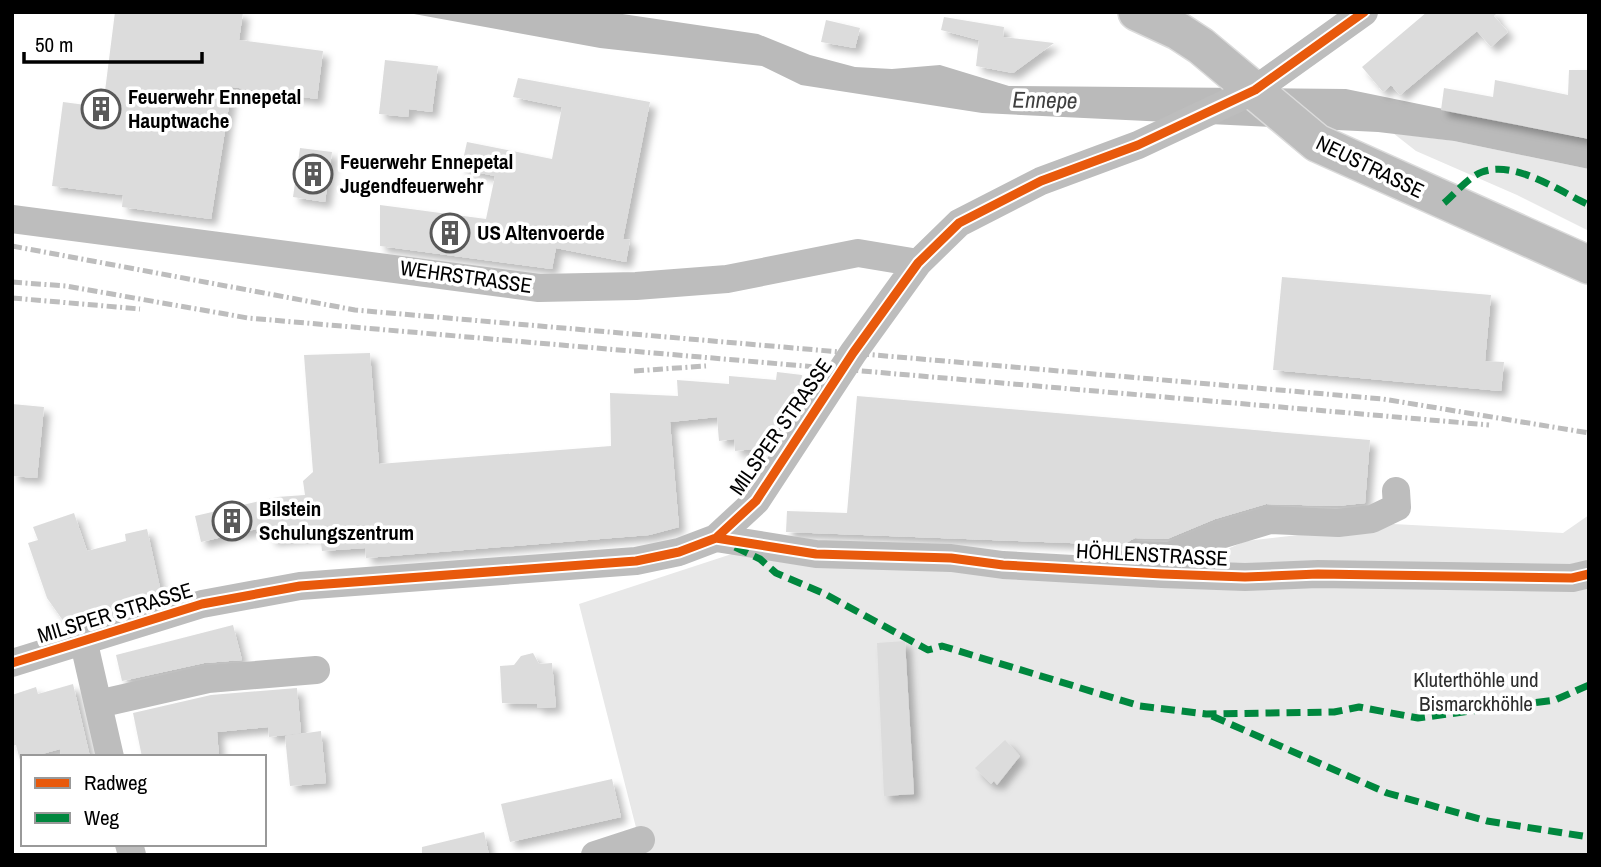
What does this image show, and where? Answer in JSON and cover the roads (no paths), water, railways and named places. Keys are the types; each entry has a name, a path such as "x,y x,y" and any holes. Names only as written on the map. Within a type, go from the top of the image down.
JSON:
{"main road":[{"name":"NEUSTRASSE","path":"1136,12 1178,31 1201,46 1317,144 1444,203 1589,265"}],"street":[{"name":"MILSPER STRASSE","path":"12,663 202,604 300,586 636,561 679,552 716,538 756,501 853,354 918,263 959,223 1041,181 1138,145 1255,90 1364,12"},
{"name":"WEHRSTRASSE","path":"12,219 539,288 636,286 727,279 858,253 918,263"},
{"path":"951,558 1005,550 1170,556 1220,535 1270,520 1338,523 1372,519 1397,507 1396,491"},
{"name":"HÖHLENSTRASSE","path":"716,538 816,554 951,558 1003,565 1245,578 1318,574 1572,578 1589,574"},
{"path":"83,639 110,755"},
{"path":"98,704 208,679 316,670"},
{"path":"595,855 640,840"}],"water":[{"name":"Ennepe","path":"403,12 609,12 758,34 810,55 855,67 892,69 940,65 1009,86 1346,89 1589,139 1589,169 1454,141 1378,132 982,113 801,85 762,66 600,48"}],"railway":[{"path":"12,246 355,310 1383,399 1589,433"},
{"path":"12,282 66,286 248,318 1489,425"},
{"path":"12,298 140,309"},
{"path":"634,371 706,366"}],"place":[{"name":"Feuerwehr Ennepetal Hauptwache","path":"101,109"},
{"name":"Feuerwehr Ennepetal Jugendfeuerwehr","path":"313,174"},
{"name":"US Altenvoerde","path":"450,233"},
{"name":"Bilstein Schulungszentrum","path":"232,521"}],"park label":[{"name":"Kluterthöhle und Bismarckhöhle","path":"1476,692"}]}
